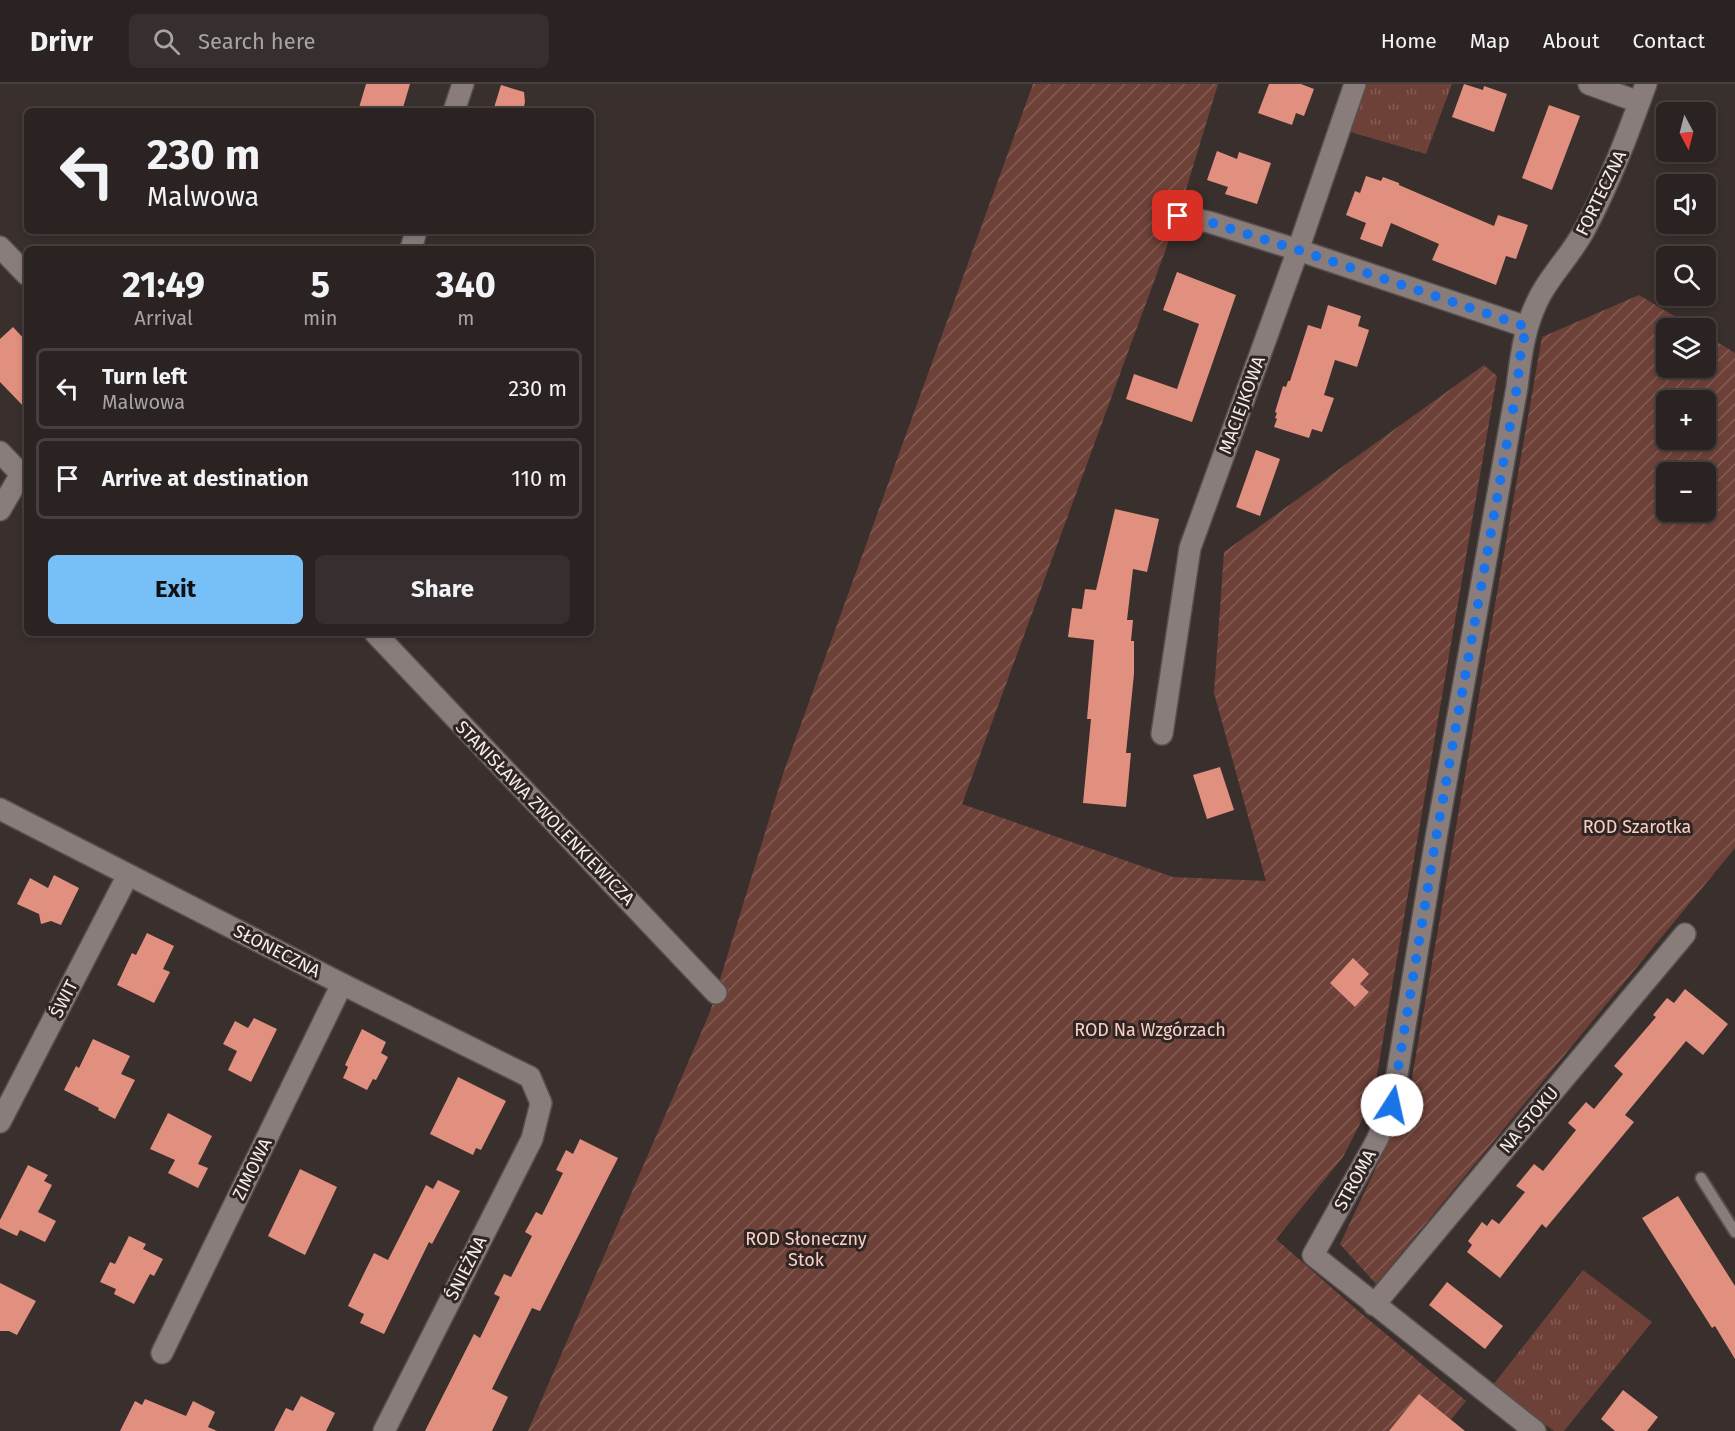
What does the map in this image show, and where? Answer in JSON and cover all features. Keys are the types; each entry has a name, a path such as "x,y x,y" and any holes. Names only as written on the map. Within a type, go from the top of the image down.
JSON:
{"street":[{"path":"455,108 463,84"},
{"name":"MACIEJKOWA","path":"1162,734 1190,549 1355,84"},
{"path":"1589,84 1642,93"},
{"name":"FORTECZNA","path":"1527,327 1541,294 1582,235 1601,199 1642,93"},
{"path":"1178,216 1209,222 1298,250 1527,327"},
{"path":"0,247 24,272"},
{"name":"STROMA","path":"1527,327 1521,349 1517,387 1436,838 1392,1105 1377,1140 1313,1255 1535,1431"},
{"path":"0,452 21,474 0,510"},
{"name":"STANISŁAWA ZWOLENKIEWICZA","path":"378,636 716,993"},
{"name":"SŁONECZNA","path":"0,809 342,984 530,1077 541,1103"},
{"name":"ŚWIT","path":"0,1122 128,875"},
{"name":"NA STOKU","path":"1374,1305 1685,934"},
{"name":"ZIMOWA","path":"162,1353 342,984"},
{"name":"ŚNIEŻNA","path":"384,1431 532,1139 541,1103"}],"lane":[{"path":"1701,1178 1735,1232"}],"green space":[{"name":"ROD Na Wzgórzach","path":"1033,84 1218,84 1178,216 962,804 1173,877 1266,881 1214,693 1224,552 1484,365 1497,376 1373,1098 1343,1157 1276,1239 1466,1401 1442,1431 528,1431 710,1012 784,771"},
{"path":"1364,84 1452,84 1426,154 1347,131"},
{"name":"ROD Szarotka","path":"1639,295 1677,318 1656,318 1656,378 1716,378 1716,341 1735,353 1735,848 1376,1284 1340,1244 1399,1119 1421,1092 1411,1083 1542,337"},
{"path":"1583,1270 1652,1322 1564,1431 1554,1431 1493,1385"}],"building":[{"path":"366,84 410,84 403,108 359,108"},
{"path":"1269,84 1301,84 1314,89 1304,116 1296,113 1292,125 1258,113"},
{"path":"1464,84 1483,90 1484,86 1507,94 1494,132 1452,117"},
{"path":"501,85 524,92 524,108 494,108"},
{"path":"1549,105 1580,116 1552,190 1522,178"},
{"path":"1217,151 1237,159 1239,152 1271,163 1257,204 1225,194 1228,187 1207,180"},
{"path":"1366,176 1381,181 1383,177 1399,183 1399,185 1494,226 1498,215 1528,225 1516,259 1506,256 1496,285 1432,260 1439,244 1391,223 1382,247 1360,239 1366,223 1346,215 1355,191 1360,193"},
{"path":"1177,272 1236,295 1192,422 1126,399 1134,374 1177,389 1199,324 1163,310"},
{"path":"1328,305 1361,316 1358,326 1369,330 1357,367 1335,360 1324,395 1334,398 1322,432 1312,429 1309,438 1274,427 1277,419 1275,412 1283,386 1286,387 1290,381 1308,325 1321,329"},
{"path":"13,327 24,339 24,407 0,382 0,339"},
{"path":"1256,450 1280,459 1260,516 1236,507"},
{"path":"1115,509 1159,519 1147,572 1133,569 1127,620 1133,620 1131,641 1134,641 1134,674 1126,753 1131,753 1126,807 1083,803 1091,719 1087,719 1094,640 1068,637 1072,608 1082,609 1085,589 1096,590"},
{"path":"1220,767 1234,810 1207,819 1193,775"},
{"path":"54,875 79,888 61,925 51,921 41,924 39,914 17,904 30,878 48,888"},
{"path":"147,933 174,946 163,969 170,972 154,1003 117,985 132,953 136,955"},
{"path":"1353,958 1369,974 1360,984 1369,992 1355,1007 1330,983"},
{"path":"1685,989 1728,1024 1703,1055 1686,1041 1625,1115 1634,1122 1546,1228 1542,1224 1500,1278 1467,1252 1472,1245 1468,1241 1482,1222 1487,1226 1492,1219 1499,1224 1525,1192 1516,1186 1534,1164 1543,1171 1576,1130 1568,1123 1586,1102 1594,1109 1623,1074 1614,1066 1656,1017 1653,1015 1667,998 1674,1003"},
{"path":"254,1018 277,1029 251,1082 228,1070 237,1051 223,1044 235,1021 248,1028"},
{"path":"362,1029 386,1042 381,1053 388,1057 376,1080 373,1079 367,1090 343,1078 348,1067 345,1065"},
{"path":"93,1039 130,1056 121,1074 135,1080 115,1119 64,1090 76,1066 79,1068"},
{"path":"458,1077 506,1101 481,1150 476,1148 473,1155 430,1134"},
{"path":"168,1113 212,1136 198,1164 208,1168 198,1188 168,1173 175,1160 150,1149"},
{"path":"580,1139 618,1158 540,1311 532,1308 492,1389 508,1397 492,1431 425,1431 474,1334 480,1338 500,1297 494,1294 504,1274 511,1277 532,1236 525,1232 536,1212 542,1215 563,1173 556,1170 566,1150 573,1154"},
{"path":"28,1165 48,1175 44,1181 52,1185 38,1212 56,1221 45,1242 20,1230 17,1236 0,1228 0,1220"},
{"path":"300,1169 337,1187 305,1255 268,1236"},
{"path":"438,1180 460,1191 432,1244 429,1242 384,1334 360,1323 364,1314 348,1306 374,1253 388,1260 426,1185 433,1189"},
{"path":"1678,1196 1735,1286 1735,1359 1715,1326 1712,1328 1642,1218"},
{"path":"129,1236 146,1244 143,1249 163,1259 154,1276 150,1274 134,1304 114,1294 116,1289 100,1282 110,1262 115,1264"},
{"path":"1447,1282 1503,1326 1485,1349 1429,1305"},
{"path":"0,1283 36,1301 17,1335 9,1331 0,1331"},
{"path":"1623,1390 1658,1417 1647,1431 1615,1431 1601,1419"},
{"path":"1419,1394 1465,1431 1389,1431"},
{"path":"301,1396 335,1413 326,1431 274,1431 286,1408 293,1411"},
{"path":"145,1399 186,1416 193,1401 215,1412 208,1427 217,1431 120,1431 135,1401 142,1405"}],"route":[{"path":"1178,216 1209,222 1298,250 1527,327 1521,349 1517,387 1436,838 1392,1105"}],"park label":[{"name":"ROD Słoneczny Stok","path":"806,1249"}]}
